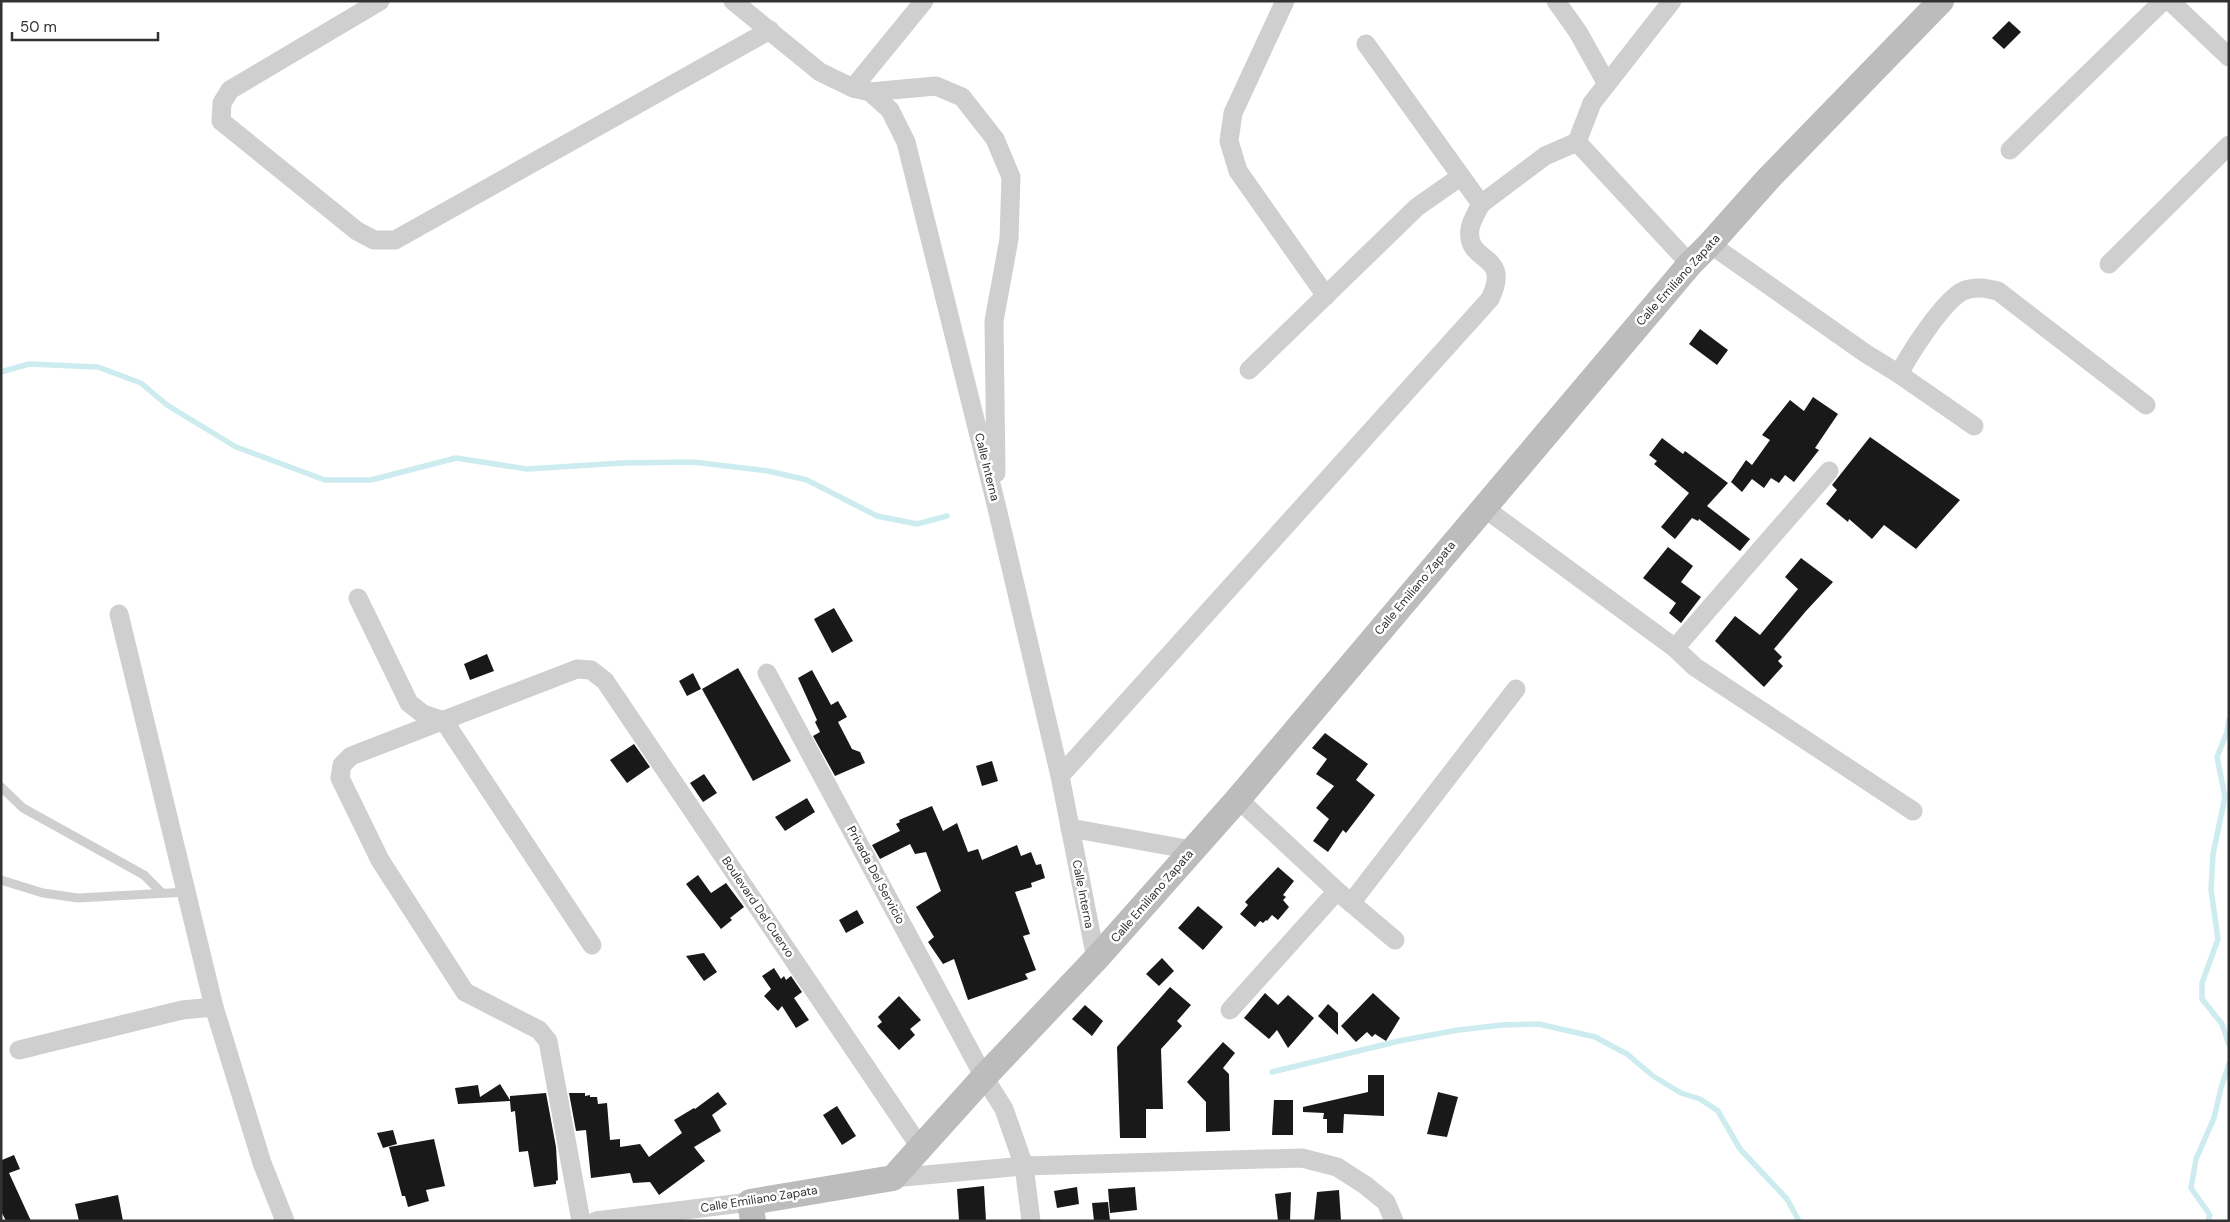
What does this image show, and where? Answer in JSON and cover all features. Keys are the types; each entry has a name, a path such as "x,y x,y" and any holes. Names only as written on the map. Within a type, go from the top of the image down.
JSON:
{"main road":[{"name":"Calle Emiliano Zapata","path":"751,1211 893,1178 984,1077 1096,960 1238,799 1690,264 1768,179 1941,1"}],"street":[{"path":"380,1 230,90 222,103 221,121 357,231 374,240 395,240 770,30"},
{"path":"733,1 820,72 862,90 936,86 962,98 995,139 1010,177 1009,240 994,321 996,504"},
{"path":"862,90 924,1"},
{"path":"1285,1 1233,113 1229,141 1238,171 1326,296"},
{"path":"1556,1 1578,32 1607,84"},
{"path":"1060,776 1490,299 1496,287 1498,276 1492,263 1475,251 1470,229 1481,204 1545,156 1576,142 1592,103 1672,1"},
{"path":"2010,150 2164,1"},
{"path":"2170,1 2229,57"},
{"path":"1366,44 1481,204"},
{"name":"Calle Interna","path":"862,90 890,110 906,142 996,504 1060,776 1096,960"},
{"path":"1576,142 1690,264"},
{"path":"2109,264 2229,145"},
{"path":"1249,370 1417,207 1460,177"},
{"path":"1710,244 1865,353 1974,426"},
{"path":"1899,374 1911,352 1953,297 1965,290 1981,287 1998,291 2146,405"},
{"path":"1676,648 1829,471"},
{"path":"1483,507 1676,648 1695,667 1913,811"},
{"path":"358,598 409,703 423,714 444,721 592,945"},
{"path":"119,614 214,1007 262,1163 285,1221"},
{"name":"Boulevard Del Cuervo","path":"444,721 577,669 591,670 606,681 920,1147"},
{"name":"Privada Del Servicio","path":"767,673 984,1077 1004,1109 1024,1166 1030,1221"},
{"path":"1230,1010 1344,897 1516,689"},
{"path":"444,721 351,756 342,765 340,778 380,860 440,957 465,992 539,1030 548,1041 581,1221"},
{"path":"1238,799 1344,897 1395,940"},
{"path":"1070,828 1192,850"},
{"path":"19,1050 182,1010 214,1007"},
{"name":"Calle Emiliano Zapata","path":"893,1178 1024,1166 1302,1158 1337,1167 1366,1185 1386,1202 1394,1221"},
{"name":"Calle Emiliano Zapata","path":"596,1221 751,1211"}],"lane":[{"path":"1,787 23,808 144,875 162,893"},
{"path":"1,880 42,893 78,898 187,892"}],"building":[{"path":"2009,21 2021,32 2004,49 1992,38"},
{"path":"1700,329 1728,350 1717,365 1689,344"},
{"path":"1813,397 1838,414 1815,448 1819,450 1794,482 1785,475 1779,483 1771,478 1764,488 1752,479 1742,492 1731,482 1746,460 1752,465 1770,440 1762,435 1790,400 1804,411"},
{"path":"1870,437 1960,500 1916,549 1884,525 1872,539 1849,519 1848,522 1826,504 1837,490 1832,485"},
{"path":"1662,438 1683,454 1685,451 1728,483 1707,506 1750,539 1740,551 1699,519 1698,521 1692,518 1675,539 1661,527 1689,493 1654,464 1657,461 1649,455"},
{"path":"1668,547 1693,566 1681,582 1701,597 1681,623 1669,613 1676,603 1643,578"},
{"path":"1801,558 1833,582 1774,649 1782,657 1778,661 1783,666 1764,687 1715,641 1735,616 1760,635 1798,589 1785,577"},
{"path":"834,608 853,641 832,653 814,619"},
{"path":"487,654 494,671 470,680 464,664"},
{"path":"738,668 791,761 753,781 702,689"},
{"path":"812,670 831,705 838,701 847,717 838,722 852,749 860,752 865,763 835,776 813,736 820,732 815,722 817,720 798,678"},
{"path":"693,673 701,689 687,696 679,681"},
{"path":"1325,733 1368,764 1356,780 1375,795 1346,833 1343,830 1328,852 1313,841 1329,819 1316,808 1334,786 1316,774 1327,759 1312,748"},
{"path":"634,744 650,767 627,783 610,760"},
{"path":"992,761 998,781 982,786 976,766"},
{"path":"704,774 717,793 703,802 690,783"},
{"path":"807,798 815,812 785,831 775,817"},
{"path":"932,806 943,831 957,823 968,852 978,849 982,860 1017,845 1021,856 1031,852 1036,865 1041,864 1045,878 1031,883 1032,887 1015,892 1030,934 1023,936 1036,970 1025,974 1028,979 968,1000 954,959 943,964 928,942 934,937 916,907 941,891 926,852 915,854 910,844 880,859 872,845 900,831 896,824 900,822 899,820"},
{"path":"1278,867 1294,881 1283,895 1286,897 1283,900 1289,907 1278,920 1272,915 1263,923 1260,921 1255,927 1240,914 1248,905 1245,902"},
{"path":"698,875 711,893 726,883 744,907 730,918 732,920 721,929 686,884"},
{"path":"1198,906 1223,927 1203,950 1178,928"},
{"path":"857,910 864,923 846,933 839,920"},
{"path":"704,953 717,972 704,981 686,956"},
{"path":"1162,958 1174,971 1159,986 1146,974"},
{"path":"774,968 781,979 784,976 786,980 791,976 802,992 794,998 809,1020 796,1028 782,1006 778,1011 764,996 771,989 762,976"},
{"path":"1170,987 1191,1005 1177,1021 1182,1026 1161,1049 1163,1109 1146,1109 1146,1138 1120,1138 1117,1047"},
{"path":"1265,993 1278,1005 1288,995 1314,1018 1288,1048 1277,1030 1269,1039 1244,1018"},
{"path":"1373,993 1400,1018 1386,1041 1375,1034 1372,1037 1367,1032 1356,1042 1341,1026"},
{"path":"899,996 921,1020 910,1029 915,1035 899,1050 877,1026 882,1022 878,1017"},
{"path":"1328,1004 1338,1013 1338,1035 1318,1016"},
{"path":"1085,1005 1103,1021 1092,1036 1072,1019"},
{"path":"1223,1042 1235,1053 1223,1068 1229,1074 1230,1131 1206,1132 1206,1102 1187,1082"},
{"path":"1368,1075 1384,1075 1384,1116 1344,1114 1343,1133 1327,1133 1327,1119 1323,1119 1324,1113 1303,1112 1303,1107 1368,1092"},
{"path":"500,1084 510,1100 510,1096 546,1093 556,1147 558,1180 556,1184 534,1187 528,1151 519,1152 515,1111 511,1112 510,1101 458,1104 455,1088 478,1085 480,1097"},
{"path":"718,1092 727,1104 712,1115 721,1131 694,1147 705,1161 659,1195 650,1182 633,1183 630,1173 591,1178 586,1130 576,1131 569,1093 585,1093 585,1096 597,1097 598,1104 607,1103 610,1140 620,1139 620,1147 640,1144 649,1157 682,1133 674,1120 695,1109"},
{"path":"1438,1092 1458,1097 1447,1137 1427,1134"},
{"path":"1274,1100 1293,1100 1293,1135 1272,1135"},
{"path":"837,1106 856,1136 842,1145 823,1115"},
{"path":"393,1130 397,1144 383,1148 377,1133"},
{"path":"434,1139 445,1186 426,1190 429,1201 408,1207 405,1196 402,1196 389,1147"},
{"path":"14,1155 20,1169 9,1173 31,1221 6,1221 1,1211 1,1157 2,1160"},
{"path":"984,1186 986,1221 959,1221 957,1189"},
{"path":"1077,1187 1079,1204 1057,1208 1054,1191"},
{"path":"1135,1187 1137,1210 1110,1213 1108,1189"},
{"path":"1339,1190 1341,1221 1314,1221 1317,1192"},
{"path":"1291,1192 1290,1221 1278,1221 1275,1194"},
{"path":"118,1195 123,1221 79,1221 75,1204"},
{"path":"1108,1202 1110,1221 1094,1221 1092,1203"}],"waterway":[{"path":"1,372 29,364 98,367 141,383 167,405 236,447 325,480 371,480 456,458 527,469 622,463 693,462 768,471 807,480 877,516 917,524 947,516"},
{"path":"2229,720 2227,732 2217,757 2225,797 2213,854 2211,890 2218,939 2202,983 2202,999 2222,1024 2229,1045"},
{"path":"1272,1072 1399,1041 1458,1030 1503,1025 1539,1024 1595,1037 1627,1054 1653,1076 1681,1093 1700,1099 1718,1111 1740,1149 1787,1199 1799,1221"},
{"path":"2208,1221 2210,1215 2191,1188 2196,1159 2214,1118 2229,1064"}]}
